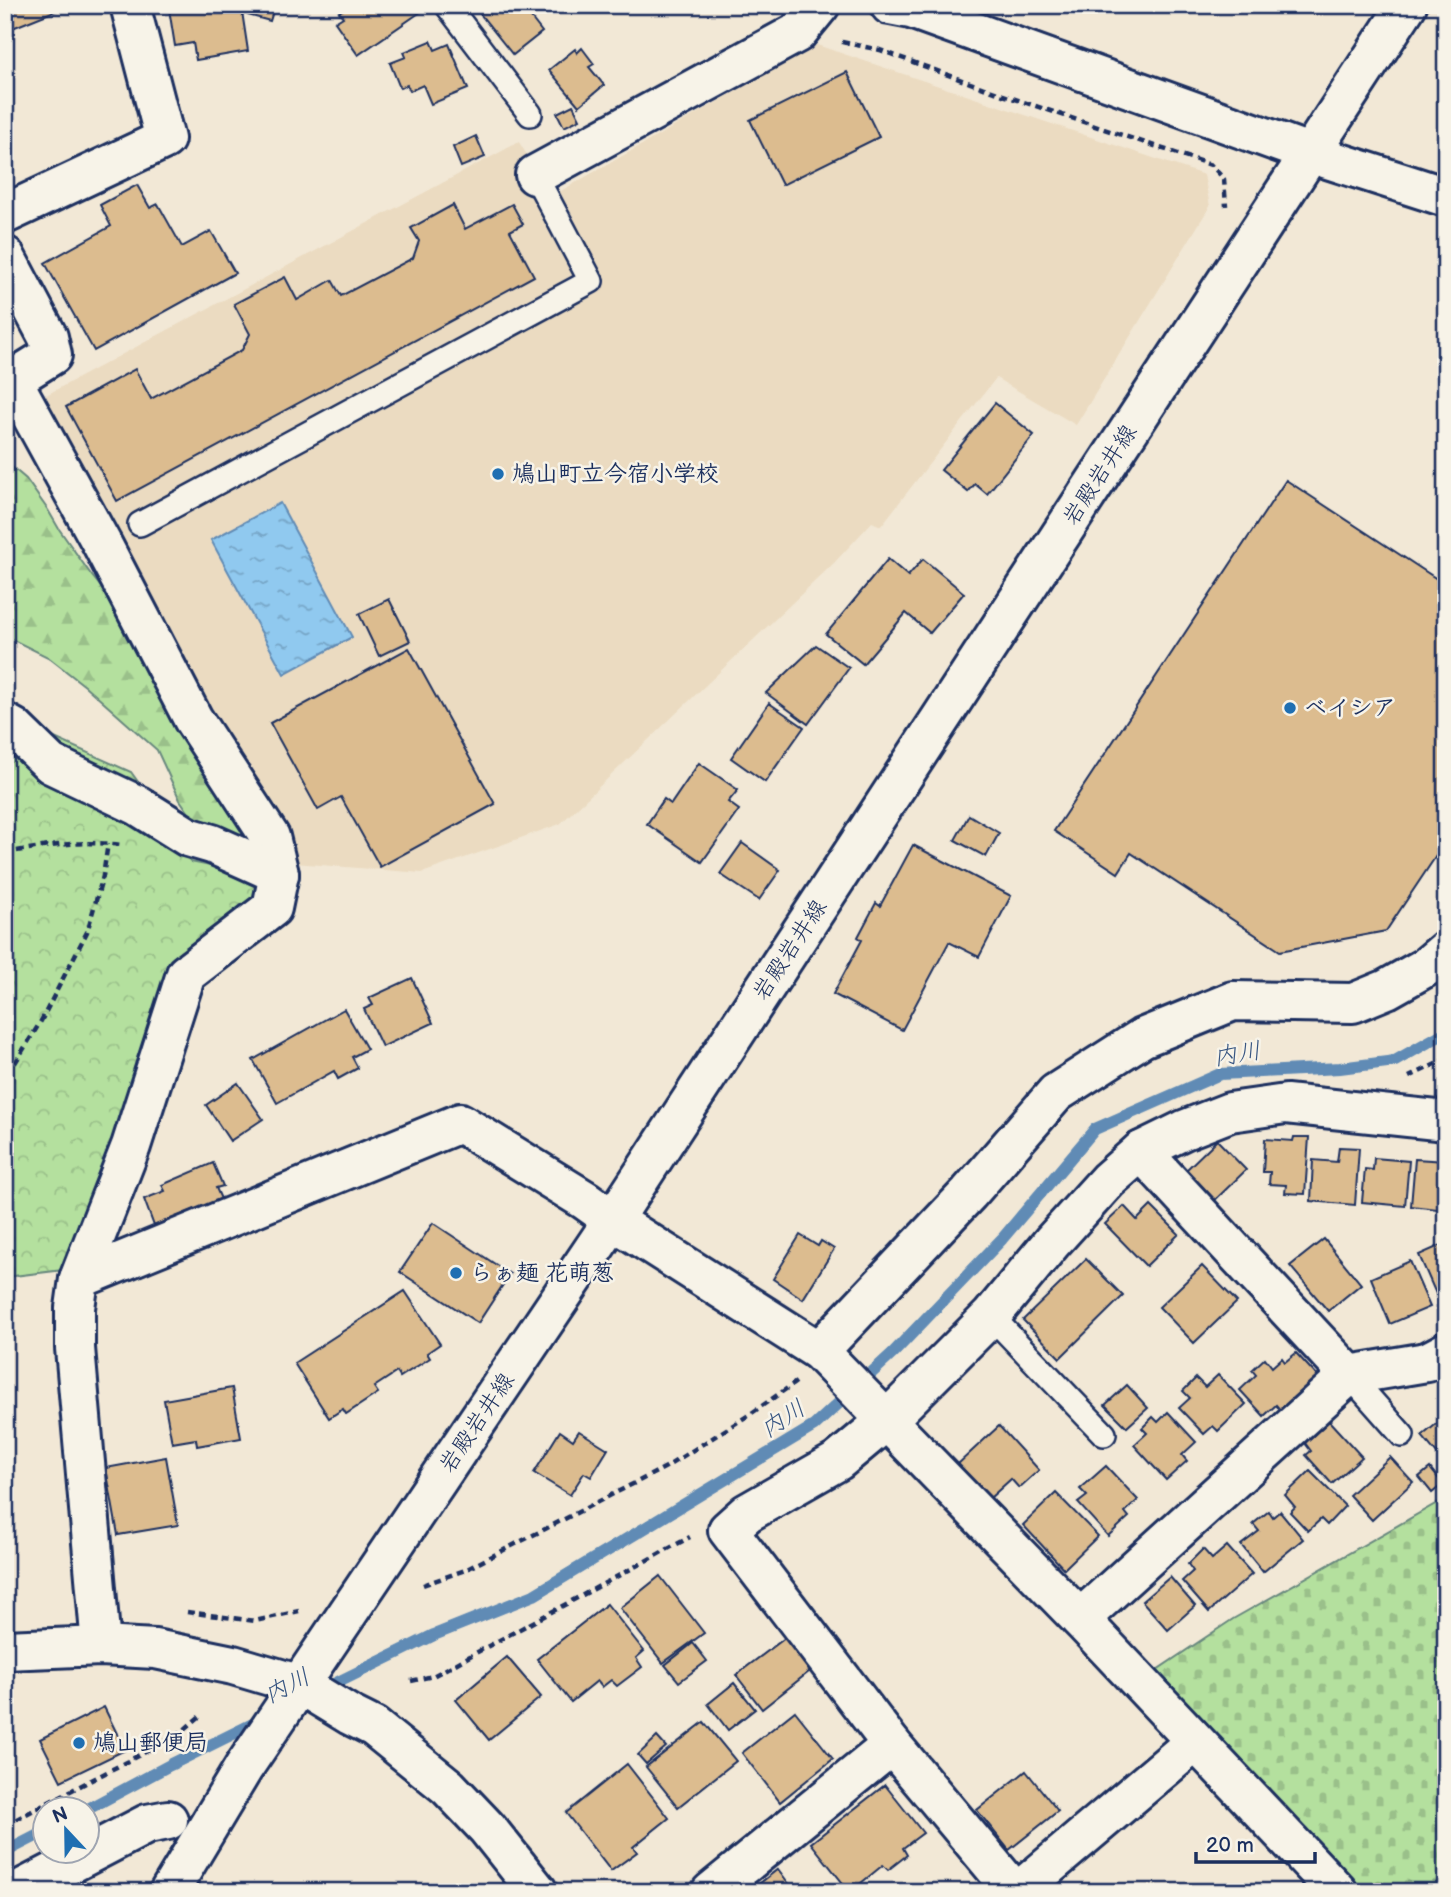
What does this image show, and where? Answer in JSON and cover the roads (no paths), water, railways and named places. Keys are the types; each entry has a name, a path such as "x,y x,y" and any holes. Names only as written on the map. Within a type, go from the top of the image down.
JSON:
{"street":[{"path":"5,214 165,139 130,5"},
{"path":"890,5 911,9 1309,153 1446,197"},
{"name":"岩殿岩井線","path":"169,1892 244,1767 613,1220 1407,5"},
{"path":"535,175 808,19"},
{"path":"5,256 47,337 52,355 12,380 102,544 193,719 270,836 279,874 272,908 187,974 131,1146 79,1279 75,1308 75,1348 101,1646"},
{"path":"5,723 14,728 51,764 137,805 188,836 279,874"},
{"path":"819,1351 969,1193 1056,1093 1131,1045 1233,1001 1353,1003 1387,989 1426,967 1446,950"},
{"path":"1195,1742 1016,1892 892,1745 727,1530 747,1513 838,1461 886,1422 991,1316 1108,1180 1141,1151 1230,1112 1286,1104 1446,1121"},
{"path":"79,1279 460,1123 819,1351 1080,1619 1338,1892"},
{"path":"1141,1151 1349,1375"},
{"path":"1080,1619 1349,1375 1427,1362 1446,1352"},
{"path":"5,1650 101,1646 155,1648 202,1657 301,1685 374,1727 448,1787 487,1828 538,1892"},
{"path":"711,1892 892,1745"},
{"path":"16,1892 147,1824 168,1820"}],"lane":[{"path":"447,5 530,114"},
{"path":"140,524 591,281 535,175"},
{"path":"991,1316 1104,1434"},
{"path":"1349,1375 1402,1435"}],"water":[{"path":"280,503 352,637 284,674 211,540"}],"waterway":[{"name":"内川","path":"320,1691 434,1635 534,1595 814,1426 893,1353 1002,1239 1095,1129 1220,1074 1340,1068 1395,1061 1446,1032"},
{"name":"内川","path":"102,1801 263,1719"},
{"name":"内川","path":"5,1852 32,1838"}],"place":[{"name":"鳩山町立今宿小学校","path":"498,474"},
{"name":"ベイシア","path":"1290,708"},
{"name":"らぁ麺 花萌葱","path":"456,1273"},
{"name":"鳩山郵便局","path":"79,1743"}]}
